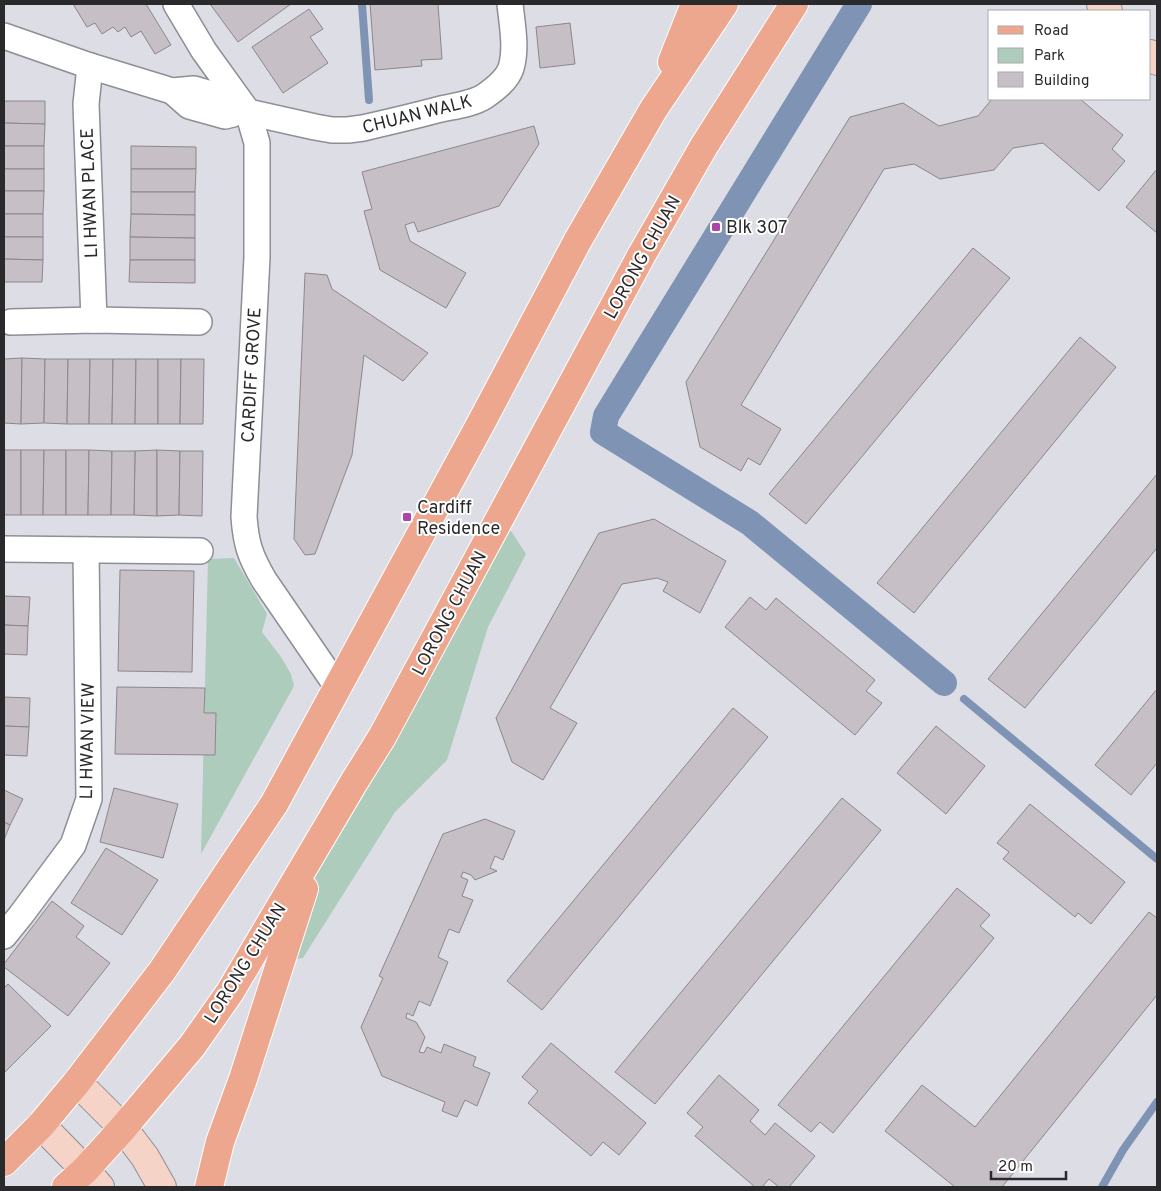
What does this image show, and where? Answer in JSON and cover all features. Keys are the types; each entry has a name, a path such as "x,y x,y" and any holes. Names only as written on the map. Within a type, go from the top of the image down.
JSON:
{"main road":[{"path":"653,110 695,4"},
{"path":"4,1162 41,1125 77,1082 162,972 274,804 486,414 578,240 653,110 724,4"},
{"name":"LORONG CHUAN","path":"41,1125 84,1181 124,1128 192,1046 230,992 382,736 641,256 704,146 794,4"},
{"path":"209,1187 220,1142 243,1079 319,843"},
{"path":"77,1082 124,1128 146,1158 162,1187"}],"street":[{"name":"CARDIFF GROVE","path":"176,4 204,51 248,112 257,143 257,257 244,517 249,551 264,580 338,688"},
{"name":"CHUAN WALK","path":"4,36 90,66 172,91 194,89 225,98 248,112 315,127 348,130 473,101 484,96 502,82 508,75 513,58 510,4"},
{"path":"172,91 197,71 204,51"},
{"name":"LI HWAN PLACE","path":"90,66 86,104 94,320"},
{"path":"11,322 94,320 199,322"},
{"path":"4,549 200,551"},
{"name":"LI HWAN VIEW","path":"4,936 73,845 89,799 86,550"}],"green space":[{"path":"505,522 526,554 488,627 447,760 395,812 303,958 270,963 407,702"},
{"path":"234,558 267,614 262,632 281,657 291,674 294,686 201,854 208,559"}],"building":[{"path":"73,4 146,4 171,45 155,54 141,31 131,37 125,27 118,32 113,27 102,34 95,23 87,27"},
{"path":"210,4 291,4 238,42"},
{"path":"370,4 438,4 442,59 421,60 422,66 375,70"},
{"path":"309,9 323,29 310,37 328,63 283,93 252,47"},
{"path":"570,23 575,64 540,68 536,27"},
{"path":"991,100 1081,100 1123,135 1112,149 1125,161 1099,191 1043,143 1013,148 994,170 940,179 914,164 884,169 741,405 781,429 760,465 748,458 741,471 700,447 686,382 850,117 903,103 939,126 978,116"},
{"path":"4,101 45,101 45,124 4,123"},
{"path":"4,123 45,124 44,146 4,146"},
{"path":"534,126 539,144 499,206 418,232 414,222 405,225 410,241 466,273 446,308 380,270 364,211 372,209 362,172"},
{"path":"4,146 44,146 44,169 4,169"},
{"path":"131,146 196,147 196,169 131,169"},
{"path":"4,169 44,169 44,191 4,191"},
{"path":"131,169 196,169 195,192 131,192"},
{"path":"1157,169 1157,233 1126,207"},
{"path":"4,191 44,191 43,214 4,214"},
{"path":"131,192 195,192 195,215 131,214"},
{"path":"4,214 43,214 43,237 4,237"},
{"path":"131,214 195,215 195,238 130,237"},
{"path":"4,237 43,237 43,260 4,259"},
{"path":"130,237 195,238 195,260 130,260"},
{"path":"973,248 1010,278 806,524 769,494"},
{"path":"4,259 43,260 42,282 4,282"},
{"path":"130,260 195,260 195,283 129,282"},
{"path":"305,273 327,275 332,289 428,353 403,381 364,355 352,455 315,554 305,555 294,539"},
{"path":"1080,337 1116,367 914,613 877,583"},
{"path":"22,358 21,424 4,423 4,359"},
{"path":"22,358 45,359 44,423 21,424"},
{"path":"45,359 68,359 67,424 44,423"},
{"path":"68,359 90,359 89,424 67,424"},
{"path":"90,359 113,359 112,424 89,424"},
{"path":"113,359 136,359 135,424 112,424"},
{"path":"136,359 158,359 158,424 135,424"},
{"path":"158,359 181,359 180,424 158,424"},
{"path":"181,359 204,359 203,424 180,424"},
{"path":"4,450 21,450 21,515 4,515"},
{"path":"21,450 44,450 43,515 21,515"},
{"path":"44,450 66,450 66,515 43,515"},
{"path":"66,450 89,450 88,515 66,515"},
{"path":"89,450 112,451 111,515 88,515"},
{"path":"157,450 157,516 134,515 135,451"},
{"path":"157,450 180,451 179,515 157,516"},
{"path":"112,451 135,451 134,515 111,515"},
{"path":"180,451 203,451 202,516 179,515"},
{"path":"1157,474 1157,548 1025,708 988,679"},
{"path":"654,519 726,561 700,613 663,591 668,582 657,578 622,584 550,708 577,723 543,780 512,762 496,718 599,533"},
{"path":"120,570 194,571 192,672 118,671"},
{"path":"4,596 30,597 28,626 4,625"},
{"path":"750,597 766,610 776,598 875,680 866,691 882,703 855,735 725,627"},
{"path":"4,625 28,626 27,655 4,654"},
{"path":"117,687 205,688 204,713 216,713 215,755 115,754"},
{"path":"1157,689 1157,763 1131,795 1095,765"},
{"path":"4,697 30,698 29,727 4,726"},
{"path":"733,708 768,737 542,1010 507,981"},
{"path":"4,726 29,727 27,756 4,755"},
{"path":"936,726 985,766 946,814 897,773"},
{"path":"114,788 178,804 163,858 100,842"},
{"path":"4,790 23,799 10,825 4,822"},
{"path":"842,798 881,830 655,1104 615,1072"},
{"path":"1030,804 1125,882 1091,924 1078,913 1075,917 1003,859 1009,852 997,843"},
{"path":"485,819 515,831 503,860 495,856 490,868 497,871 475,880 471,875 463,872 461,877 468,880 462,896 473,900 459,933 449,929 438,957 448,962 430,1006 419,1001 413,1016 407,1013 406,1018 416,1022 425,1037 419,1052 424,1053 427,1047 441,1053 444,1044 476,1057 473,1066 490,1073 477,1106 465,1100 457,1117 442,1111 445,1102 382,1076 361,1027 383,978 379,976 443,834"},
{"path":"4,822 10,825 4,840"},
{"path":"106,848 158,880 122,935 71,903"},
{"path":"957,888 990,915 980,926 994,938 833,1133 820,1122 811,1132 778,1105"},
{"path":"52,901 84,926 76,937 110,963 68,1016 4,967 4,964"},
{"path":"1149,912 1157,918 1157,995 1002,1187 955,1187 885,1131 922,1085 975,1127"},
{"path":"8,984 51,1026 4,1073 4,988"},
{"path":"551,1043 646,1123 619,1155 603,1142 591,1156 528,1103 538,1091 522,1077"},
{"path":"719,1075 759,1110 750,1121 765,1135 775,1123 815,1156 789,1187 779,1187 769,1179 762,1187 755,1187 695,1136 703,1127 687,1113"}],"waterway":[{"path":"362,4 369,100"},
{"path":"859,4 606,416 603,432 750,523 944,683"},
{"path":"964,699 1157,859"},
{"path":"1102,1187 1123,1150 1157,1102"}],"place":[{"name":"Blk 307","path":"716,227"},
{"name":"Cardiff Residence","path":"407,517"}]}
